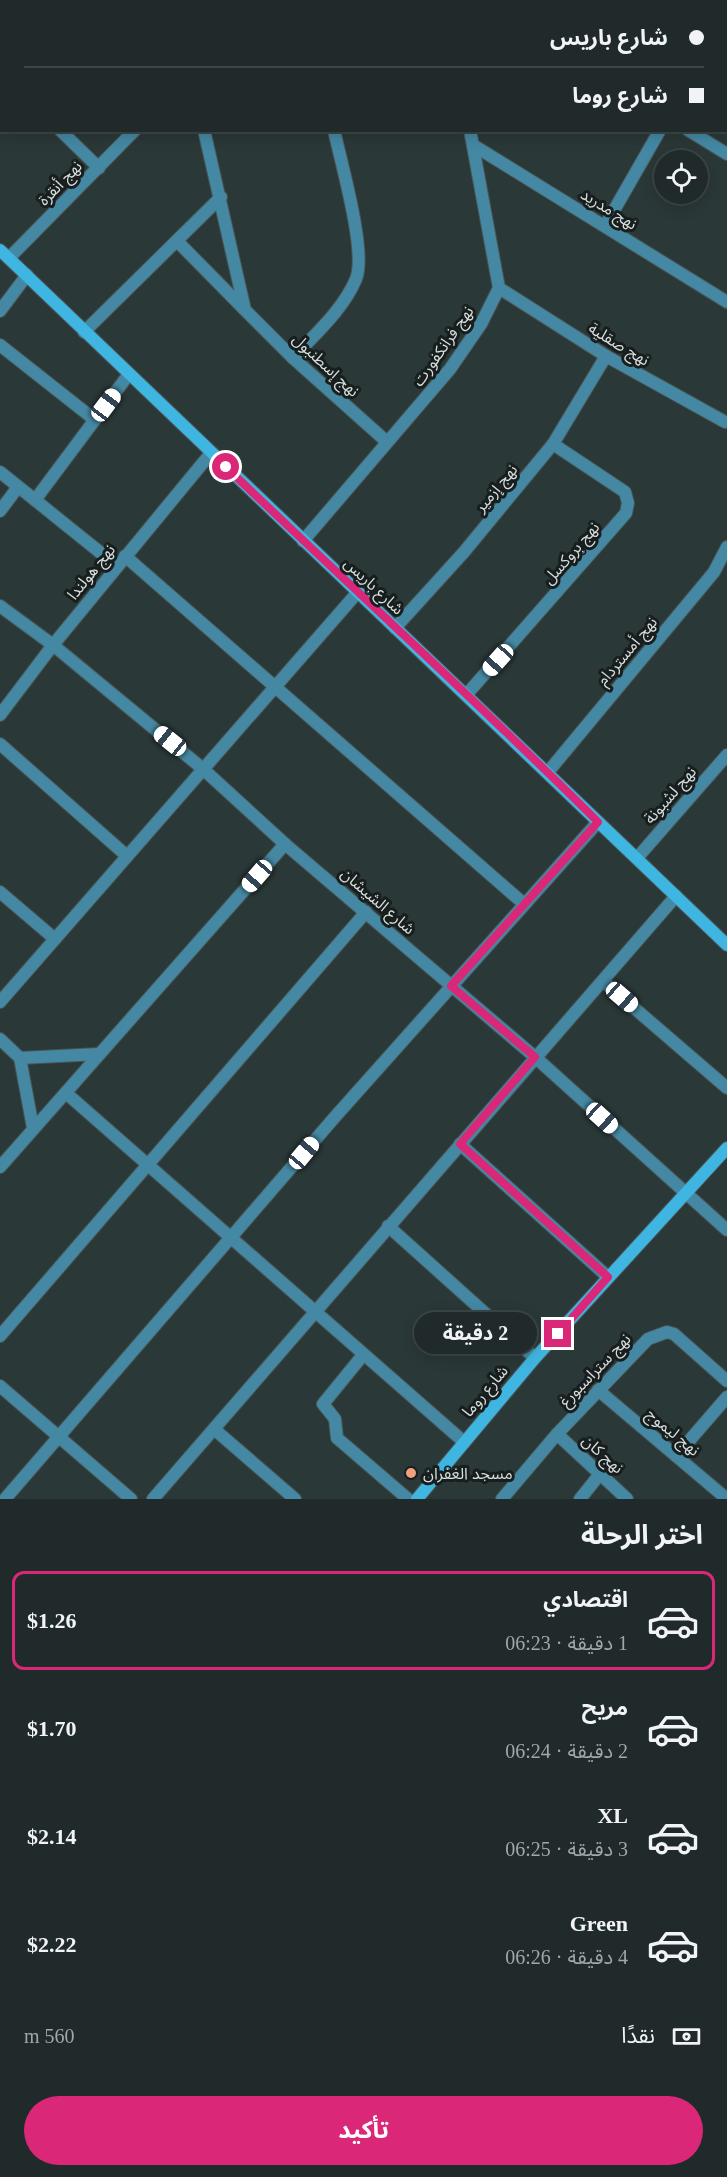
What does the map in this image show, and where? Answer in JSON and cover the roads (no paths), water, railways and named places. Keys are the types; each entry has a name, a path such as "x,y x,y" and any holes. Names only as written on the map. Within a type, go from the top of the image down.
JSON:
{"street":[{"path":"62,132 99,168"},
{"name":"نهج أنقرة","path":"5,254 99,168 133,132"},
{"path":"205,132 221,196 245,310"},
{"path":"293,358 346,298 357,277 359,260 355,232 334,132"},
{"path":"470,132 500,288"},
{"path":"605,226 659,132"},
{"path":"691,132 727,154"},
{"name":"نهج مدريد","path":"473,145 727,302"},
{"path":"84,332 221,196"},
{"name":"نهج إسطنبول","path":"177,241 293,358 387,442"},
{"name":"شارع باريس","path":"5,254 727,945"},
{"path":"0,311 27,275"},
{"name":"نهج صقلية","path":"500,288 606,357 726,426"},
{"name":"نهج فرانكفورت","path":"303,541 450,369 481,324 500,288"},
{"path":"0,345 95,420"},
{"name":"نهج إزمير","path":"395,628 464,552 553,444 606,357"},
{"path":"35,500 129,374"},
{"name":"نهج بروكسل","path":"467,694 626,513 628,502 625,492 553,444"},
{"name":"نهج هولندا","path":"0,715 53,645 211,453"},
{"path":"0,472 35,500 121,561 276,687 523,903"},
{"path":"0,511 18,486"},
{"name":"نهج أمستردام","path":"548,772 714,573 727,547"},
{"path":"0,1002 357,593"},
{"name":"شارع الشيشان","path":"0,606 53,645 203,769 285,844 535,1057 727,1230"},
{"path":"0,744 127,856"},
{"name":"نهج لشبونة","path":"637,858 727,755"},
{"path":"5,1499 523,903 598,822"},
{"path":"0,1167 285,844"},
{"path":"0,892 55,939"},
{"path":"153,1499 535,1057 604,982 676,896"},
{"path":"0,1336 366,912"},
{"path":"604,982 727,1088"},
{"path":"0,1039 20,1058 33,1128"},
{"path":"20,1058 99,1054"},
{"path":"66,1093 314,1314 464,1442"},
{"path":"460,1144 608,1277"},
{"name":"شارع روما","path":"417,1499 535,1358 727,1148"},
{"path":"388,1226 535,1358"},
{"name":"نهج ستراسبورغ","path":"502,1499 557,1434 648,1340 667,1332 674,1334 727,1381"},
{"path":"363,1355 322,1404 335,1419 337,1438 408,1499"},
{"path":"0,1386 131,1499"},
{"name":"نهج ليموج","path":"598,1390 727,1499"},
{"path":"676,1456 727,1397"},
{"path":"214,1429 295,1499"},
{"name":"نهج كان","path":"557,1434 627,1499"},
{"path":"580,1499 600,1474"}],"place":[{"name":"مسجد الغفران","path":"411,1473"}]}
